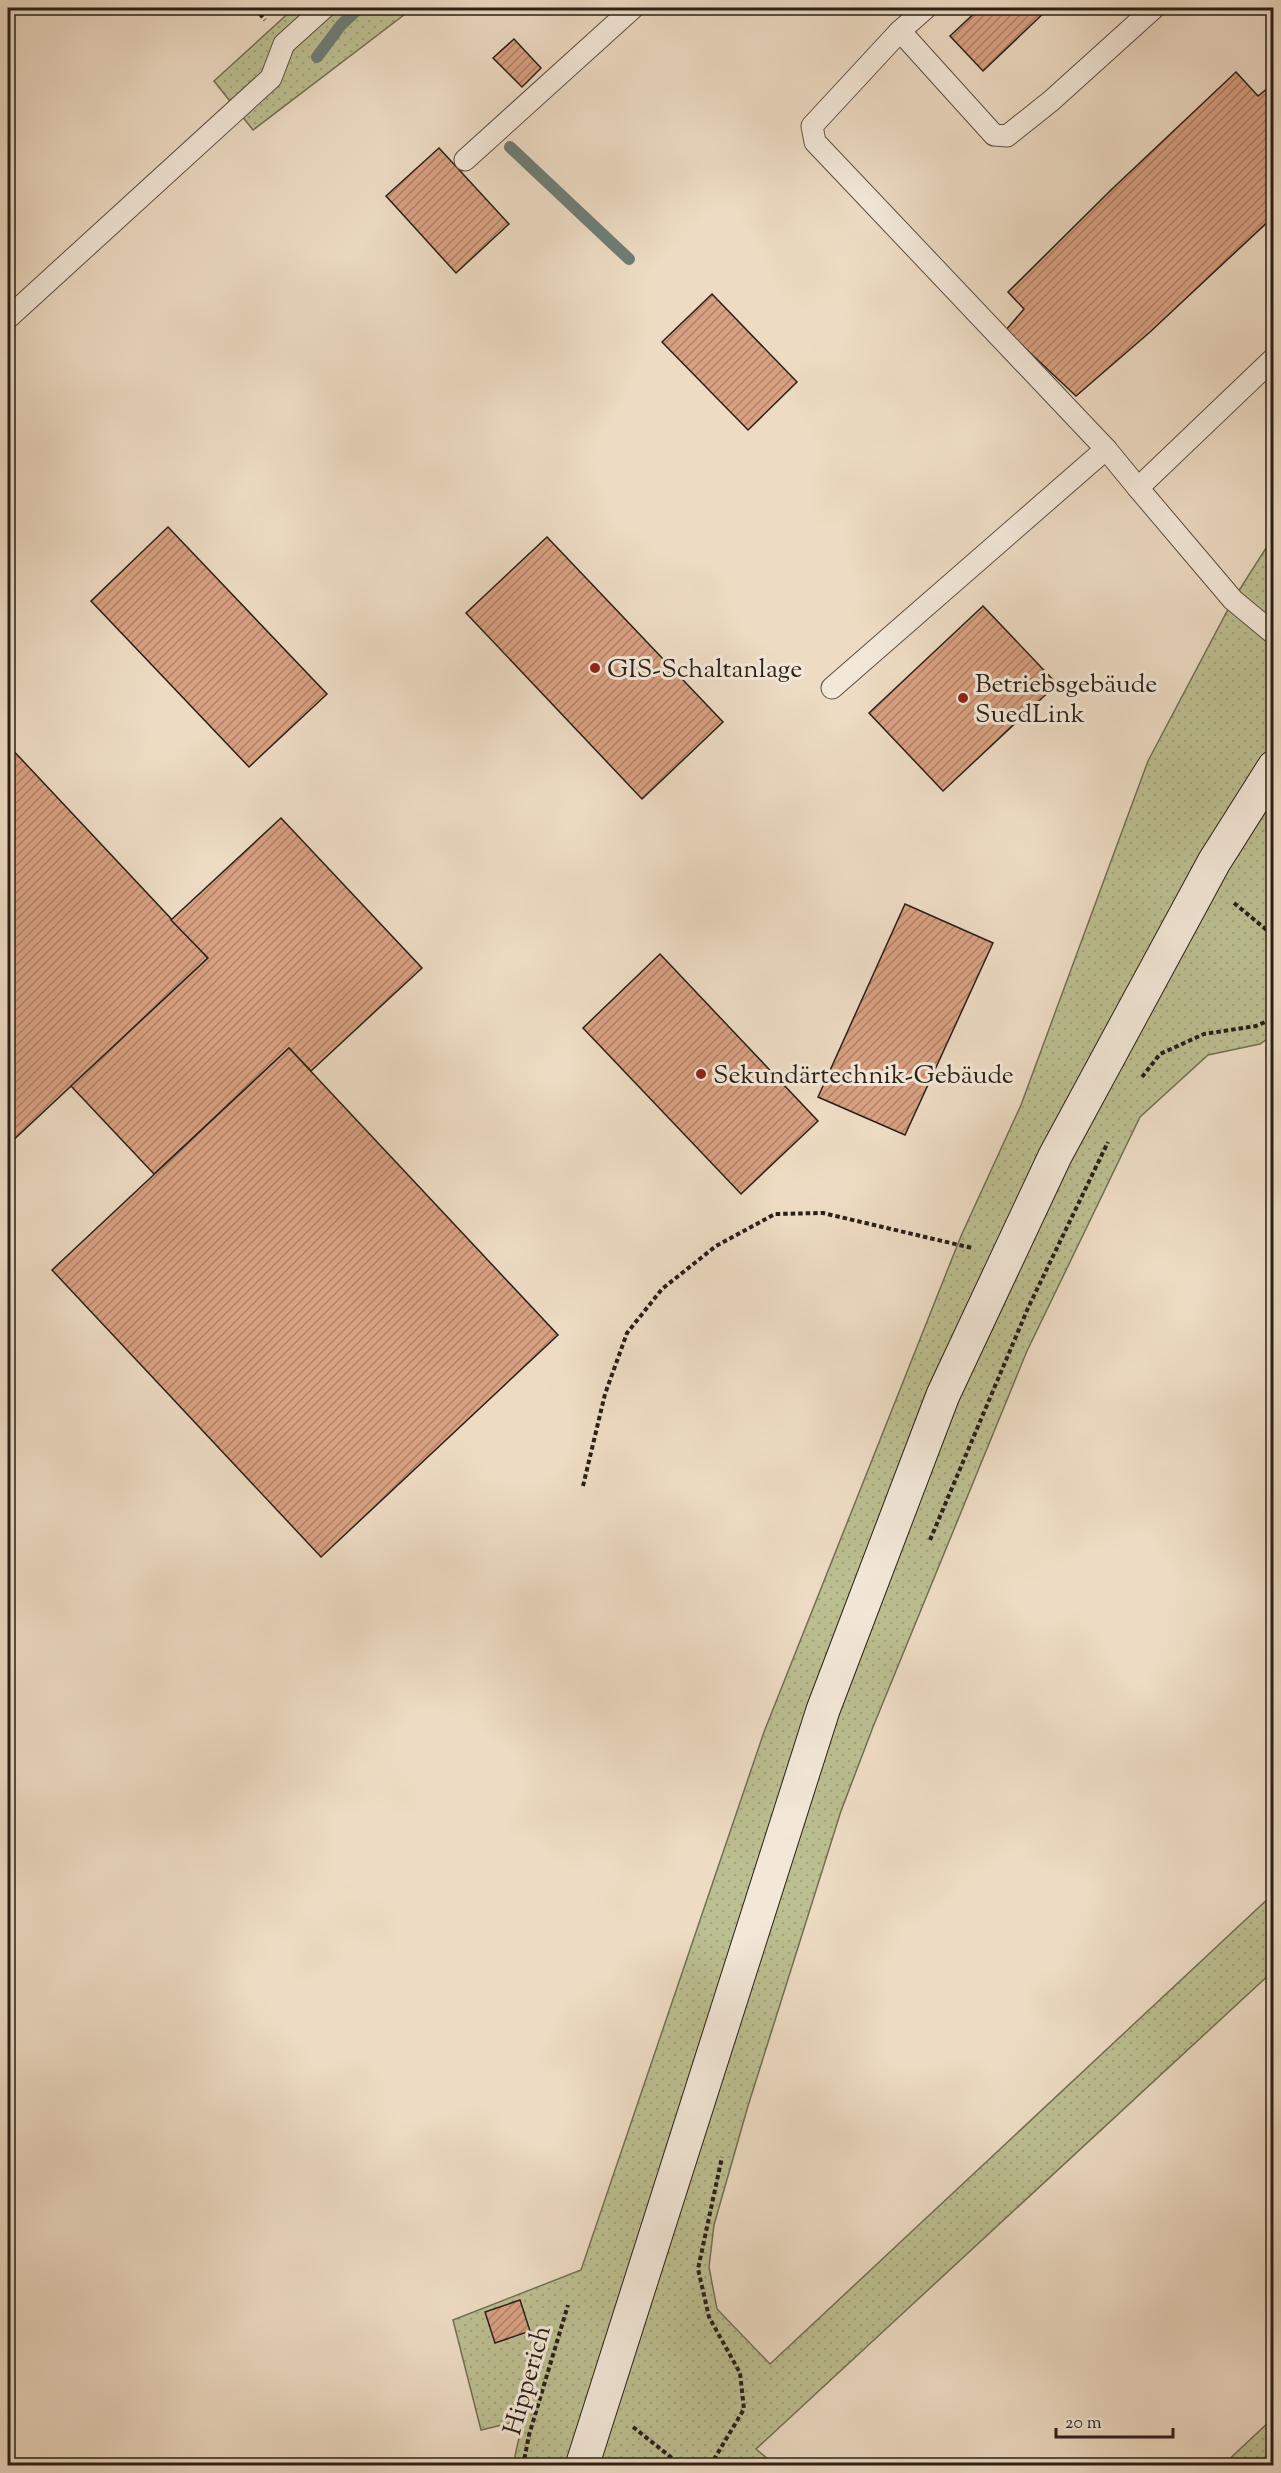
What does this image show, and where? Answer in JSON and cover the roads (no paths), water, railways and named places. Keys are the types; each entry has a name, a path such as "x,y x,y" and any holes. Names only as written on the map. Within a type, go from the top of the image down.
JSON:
{"main road":[{"path":"582,2466 824,1710 943,1395 1055,1156 1206,879 1274,767"}],"lane":[{"path":"8,318 271,78 284,44 324,8"},
{"path":"465,160 633,8"},
{"path":"926,8 900,32 812,126 814,142 1106,450 1233,600 1274,634"},
{"path":"900,32 994,135 1007,136 1051,101 1154,8"},
{"path":"1138,488 1274,358"},
{"path":"832,688 1106,450"}],"waterway":[{"path":"317,57 341,25 359,8"},
{"path":"510,147 629,259"}],"place":[{"name":"GIS-Schaltanlage","path":"595,668"},
{"name":"Betriebsgebäude SuedLink","path":"963,698"},
{"name":"Sekundärtechnik-Gebäude","path":"701,1074"}]}
